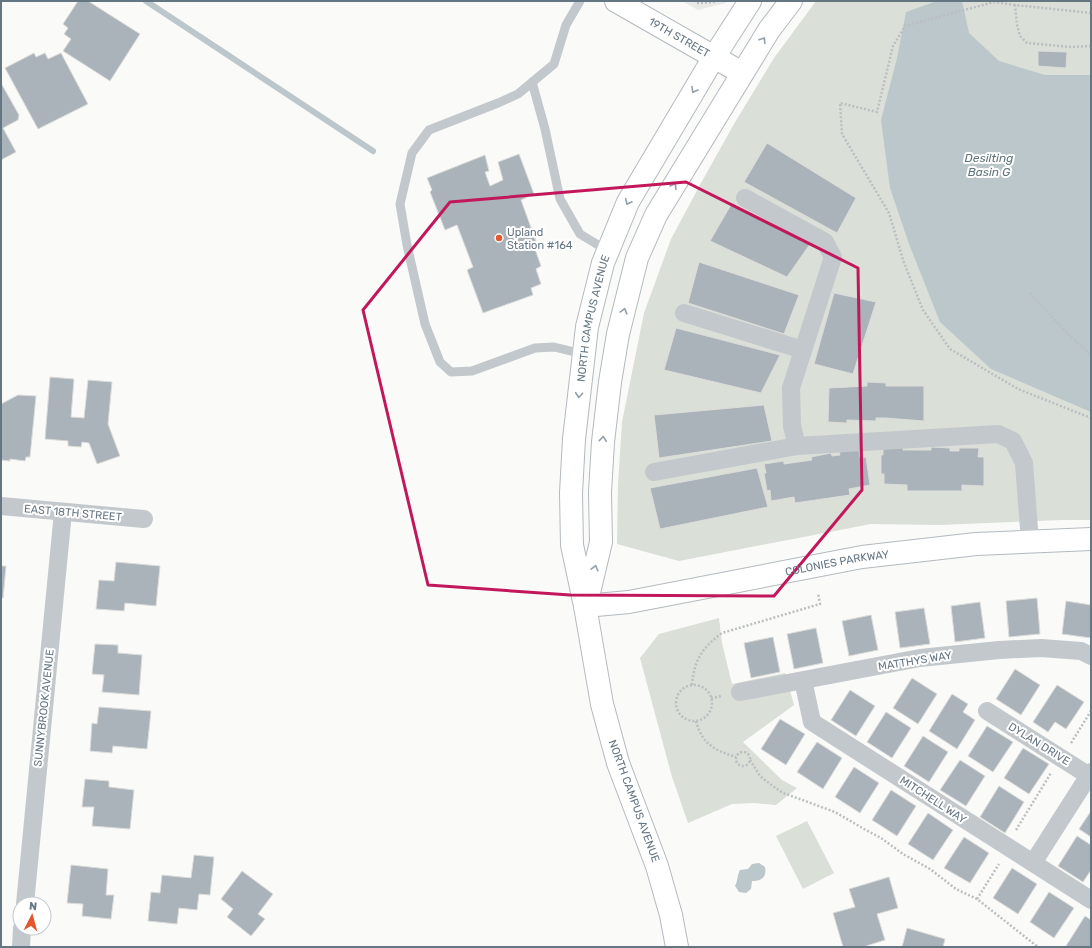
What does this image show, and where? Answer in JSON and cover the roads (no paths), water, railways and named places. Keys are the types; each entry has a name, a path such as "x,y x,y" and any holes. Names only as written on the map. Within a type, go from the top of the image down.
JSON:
{"main road":[{"name":"19TH STREET","path":"616,1 742,73"},
{"name":"NORTH CAMPUS AVENUE","path":"677,947 671,915 657,866 618,763 602,704 585,606 572,545 571,492 574,439 587,327 603,264 608,251 628,202 714,57 750,1"},
{"name":"NORTH CAMPUS AVENUE","path":"585,606 601,542 600,492 603,442 610,382 618,334 638,258 656,215 769,30 791,1"},
{"name":"COLONIES PARKWAY","path":"585,606 629,602 862,557 976,544 1091,539"}],"street":[{"path":"745,198 825,242 832,257 791,388 792,426 797,446"},
{"path":"684,313 803,350"},
{"path":"654,472 797,446 998,434 1013,441 1024,464 1030,542"},
{"name":"EAST 18TH STREET","path":"1,506 144,519"},
{"name":"SUNNYBROOK AVENUE","path":"26,896 63,512"},
{"name":"MATTHYS WAY","path":"740,692 920,658 999,650 1041,648 1081,651 1091,656"},
{"name":"MITCHELL WAY","path":"802,680 812,722 1091,900"},
{"name":"DYLAN DRIVE","path":"986,711 1090,775"},
{"path":"1033,863 1090,775"},
{"path":"20,947 21,936"}],"lane":[{"path":"580,1 566,25 554,64 518,94 429,130 412,153 400,204 407,245 425,324 440,362 452,372 472,371 535,348 554,347 583,354"},
{"path":"532,82 545,129 560,199 580,234 608,251"}],"water":[{"name":"Desilting Basin G","path":"937,1 962,1 969,33 999,61 1045,75 1091,75 1091,412 991,369 940,322 909,244 890,188 881,120 897,58 906,12"},
{"path":"759,863 765,867 763,878 752,881 751,889 746,893 739,892 735,886 740,870 748,869 752,864"}],"waterway":[{"path":"146,1 373,151"}],"place":[{"name":"Upland Station #164","path":"499,238"}]}
